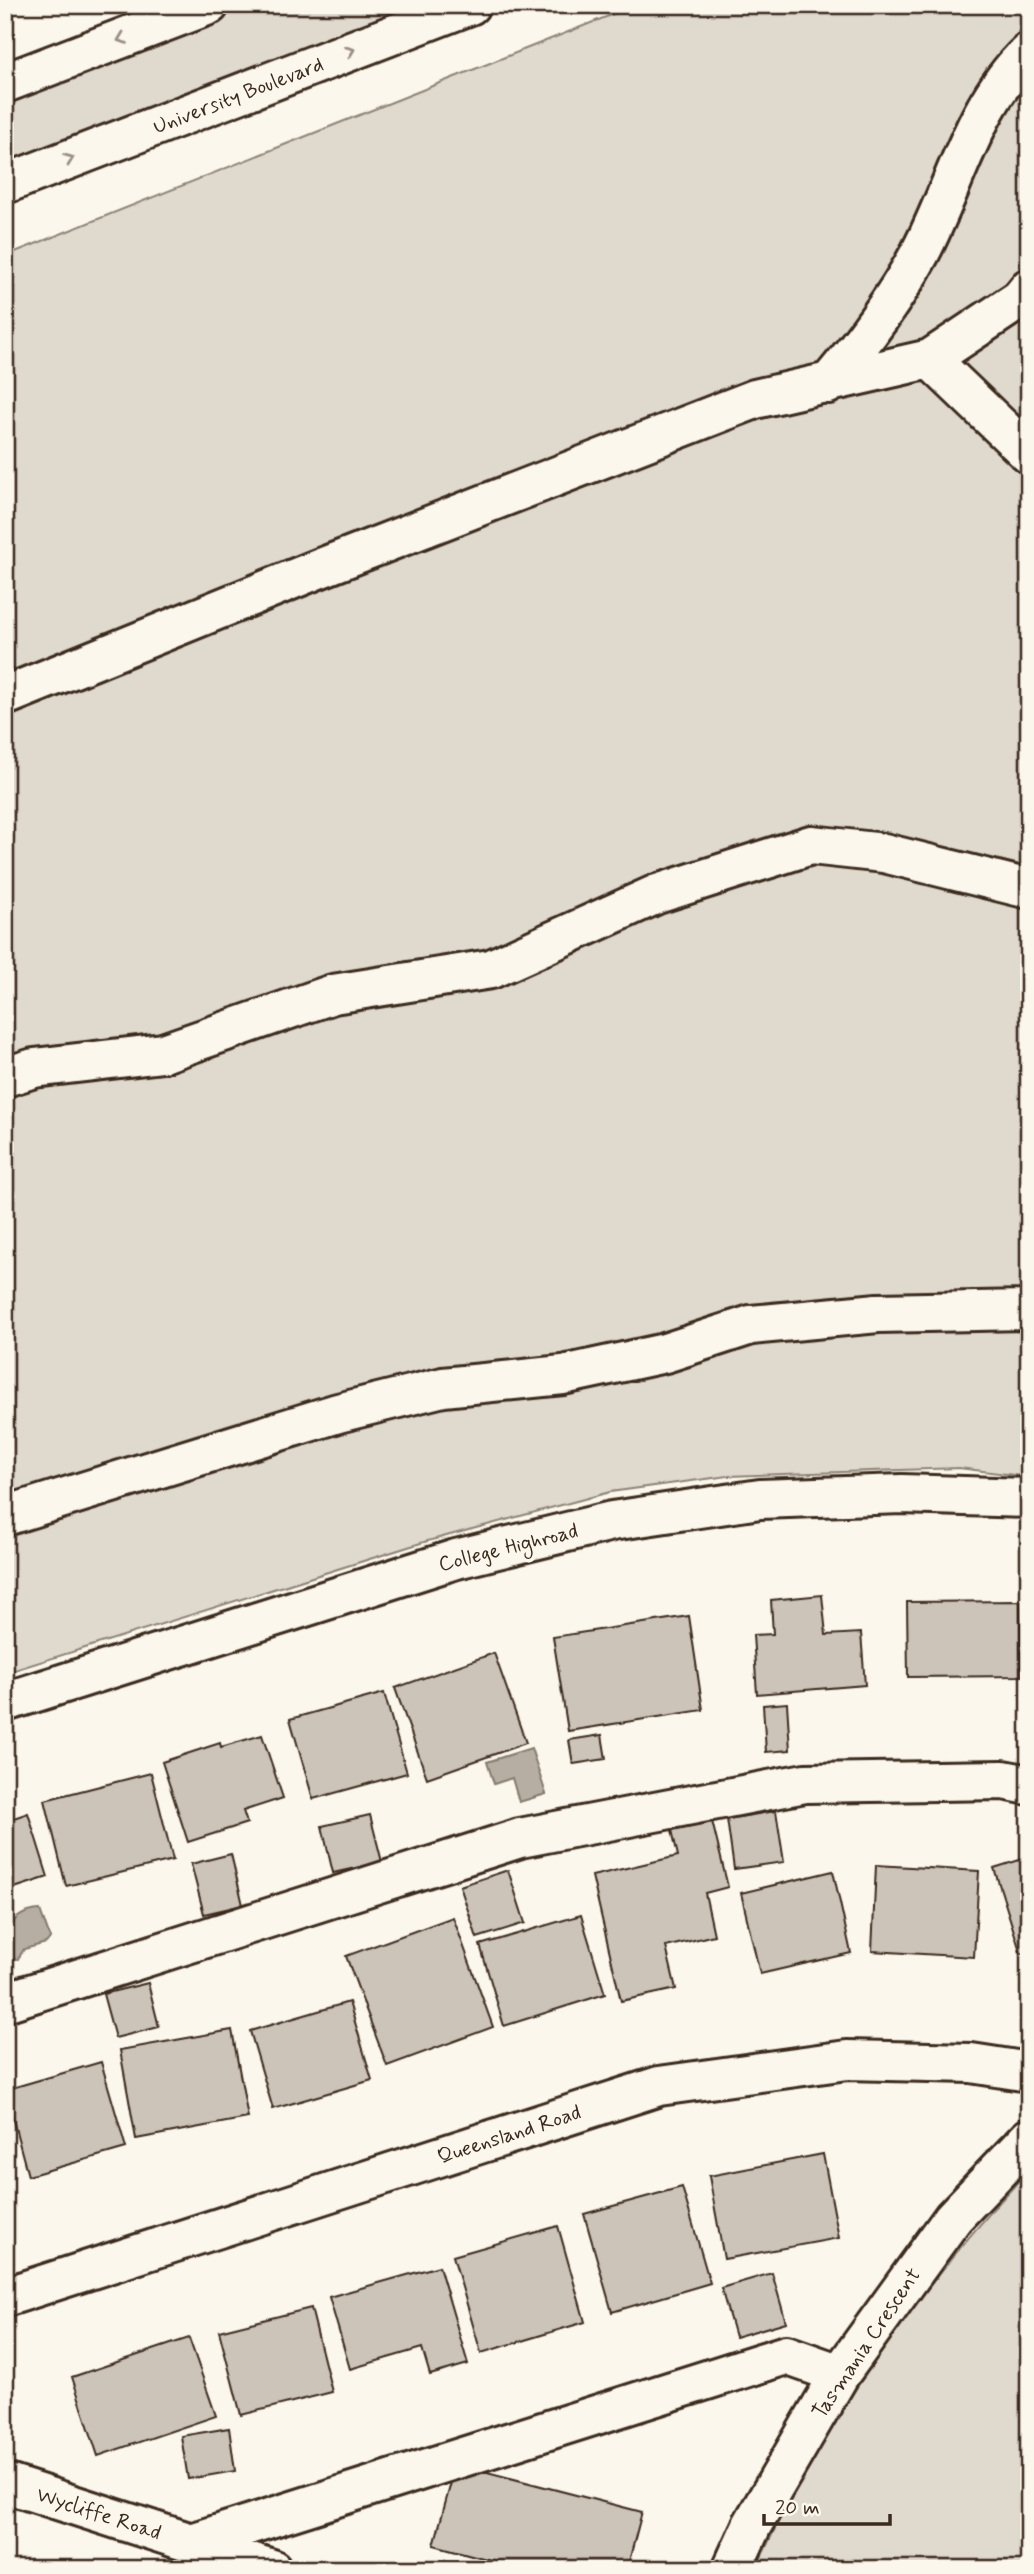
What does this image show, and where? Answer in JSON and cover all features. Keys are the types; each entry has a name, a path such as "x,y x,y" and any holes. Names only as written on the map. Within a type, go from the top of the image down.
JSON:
{"street":[{"path":"5,83 209,5"},
{"name":"University Boulevard","path":"5,184 470,5"},
{"path":"828,384 890,307 921,251 993,94 1029,52"},
{"path":"5,696 313,571 755,400 930,359 1020,299 1029,288"},
{"path":"930,359 1029,454"},
{"path":"5,1077 34,1068 163,1053 333,994 491,969 657,894 810,845 884,853 1029,889"},
{"path":"5,1516 338,1413 443,1387 563,1375 665,1353 751,1325 878,1313 1029,1310"},
{"name":"College Highroad","path":"5,1702 456,1559 612,1521 760,1499 902,1494 1029,1498"},
{"path":"5,2002 520,1838 805,1783 1003,1780 1029,1785"},
{"name":"Queensland Road","path":"5,2297 659,2085 847,2060 971,2063 1029,2072"},
{"name":"Tasmania Crescent","path":"732,2569 752,2525 840,2374 953,2218 1029,2138"},
{"path":"191,2543 786,2355 840,2374"},
{"name":"Wycliffe Road","path":"5,2483 272,2569"}],"shaded area":[{"path":"251,5 436,5 5,171 5,100"},
{"path":"636,5 1029,5 1029,1477 959,1468 728,1476 610,1492 424,1542 5,1673 5,256"},
{"path":"531,1748 546,1794 519,1802 512,1778 494,1784 487,1762"},
{"path":"40,1910 50,1938 46,1943 24,1949 18,1959 5,1958 6,1940 11,1925 22,1915"},
{"path":"1029,2170 1029,2569 756,2569 811,2462 876,2358 950,2260"}],"building":[{"path":"822,1595 826,1635 861,1633 865,1685 757,1694 753,1635 773,1634 771,1600"},
{"path":"1020,1601 1021,1676 908,1677 907,1602"},
{"path":"689,1616 703,1710 568,1731 553,1637"},
{"path":"494,1653 526,1743 427,1778 395,1688"},
{"path":"384,1693 407,1773 313,1799 290,1719"},
{"path":"787,1703 790,1750 766,1752 763,1705"},
{"path":"262,1735 283,1798 243,1811 247,1823 188,1842 162,1762 220,1743 221,1747"},
{"path":"602,1735 606,1759 573,1764 569,1740"},
{"path":"151,1773 173,1860 66,1886 45,1800"},
{"path":"776,1811 784,1862 734,1869 727,1819"},
{"path":"28,1813 48,1877 5,1891 5,1821"},
{"path":"370,1815 382,1862 333,1873 322,1826"},
{"path":"712,1821 728,1887 705,1893 714,1935 666,1947 676,1989 621,2001 592,1876 678,1856 672,1830"},
{"path":"231,1854 243,1905 204,1914 191,1864"},
{"path":"1029,1857 1029,1952 1021,1954 994,1868"},
{"path":"876,1865 979,1871 974,1957 872,1951"},
{"path":"508,1870 525,1923 477,1938 460,1886"},
{"path":"833,1871 851,1953 760,1974 741,1893"},
{"path":"581,1915 605,1994 504,2026 480,1945"},
{"path":"453,1917 493,2027 387,2066 346,1956"},
{"path":"148,1983 159,2027 115,2038 103,1994"},
{"path":"349,2002 372,2080 273,2109 250,2031"},
{"path":"232,2030 248,2118 136,2139 120,2050"},
{"path":"101,2062 126,2148 28,2176 5,2090"},
{"path":"823,2154 839,2238 724,2259 709,2176"},
{"path":"682,2187 710,2283 612,2312 584,2214"},
{"path":"558,2226 585,2322 481,2353 453,2256"},
{"path":"439,2266 468,2364 430,2375 422,2348 350,2369 329,2297"},
{"path":"772,2273 786,2322 735,2337 721,2288"},
{"path":"311,2308 332,2392 241,2415 219,2331"},
{"path":"189,2338 216,2416 98,2456 72,2377"},
{"path":"229,2428 235,2471 188,2479 181,2436"},
{"path":"456,2464 642,2512 627,2569 524,2569 434,2545"}]}
